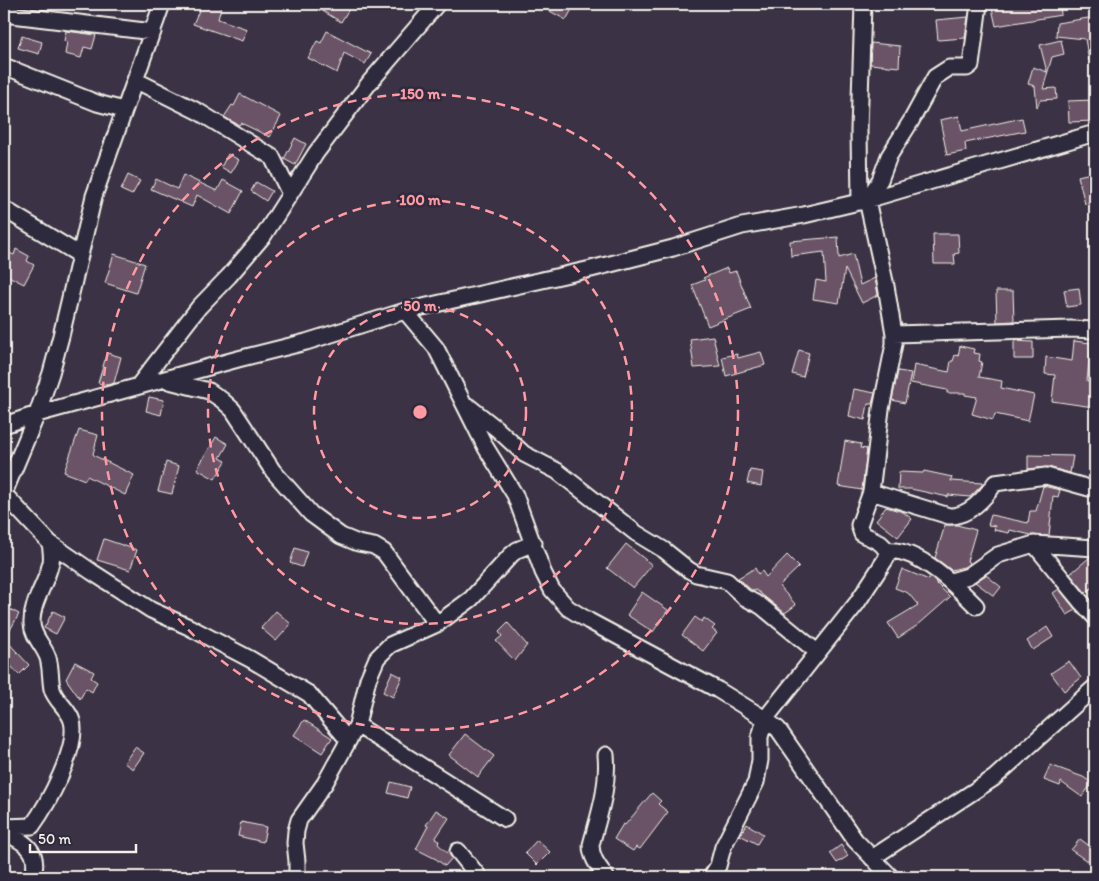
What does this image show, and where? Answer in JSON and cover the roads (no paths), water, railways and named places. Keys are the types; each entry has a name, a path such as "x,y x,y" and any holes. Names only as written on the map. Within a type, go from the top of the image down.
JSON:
{"street":[{"path":"162,4 94,196 62,336 51,373 37,414 4,494 50,543 152,610 250,658 309,694 348,740"},
{"path":"138,386 198,307 229,276 264,235 316,153 370,82 437,4"},
{"path":"711,877 718,866 723,847 756,782 760,760 760,737 765,719 857,603 887,557 887,551 884,546 862,534 859,524 871,492 881,408 894,344 886,286 864,201 859,130 863,4"},
{"path":"864,201 880,180 889,156 935,77 949,68 966,68 971,64 980,4"},
{"path":"4,14 153,32"},
{"path":"4,66 97,103 116,108"},
{"path":"135,80 198,112 272,157 290,194"},
{"path":"4,425 138,386 306,342 405,311 591,269 673,248 742,226 804,215 864,201 1095,133"},
{"path":"4,209 80,255"},
{"path":"405,311 436,348 486,448 515,495 543,572 552,590 568,608 589,621 718,690 778,729 855,840 891,877"},
{"path":"894,334 1071,328 1095,330"},
{"path":"165,380 192,385 210,391 234,410 273,471 311,514 341,536 358,543 374,546 384,552 437,624"},
{"path":"464,404 497,429 524,454 557,471 636,533 664,550 696,574 726,581 744,597 761,606 817,652"},
{"path":"871,492 949,516 956,516 964,513 987,496 995,483 1046,476 1089,488"},
{"path":"4,827 32,826 60,777 72,747 74,726 72,718 52,690 50,665 46,653 32,631 35,602 51,565 50,543"},
{"path":"297,877 295,843 299,820 325,784 357,725 368,679 377,658 390,645 437,624 471,599 511,555 517,550 534,543"},
{"path":"951,581 968,576 998,555 1034,544 1095,548"},
{"path":"1034,544 1095,617"},
{"path":"887,551 896,550 909,554 951,581 976,606"},
{"path":"872,858 994,778 1095,687"},
{"path":"357,725 506,819"},
{"path":"606,755 607,775 605,794 591,845 593,858 606,877"},
{"path":"4,832 29,847 35,855 36,863 33,877"},
{"path":"458,851 479,877"}]}
